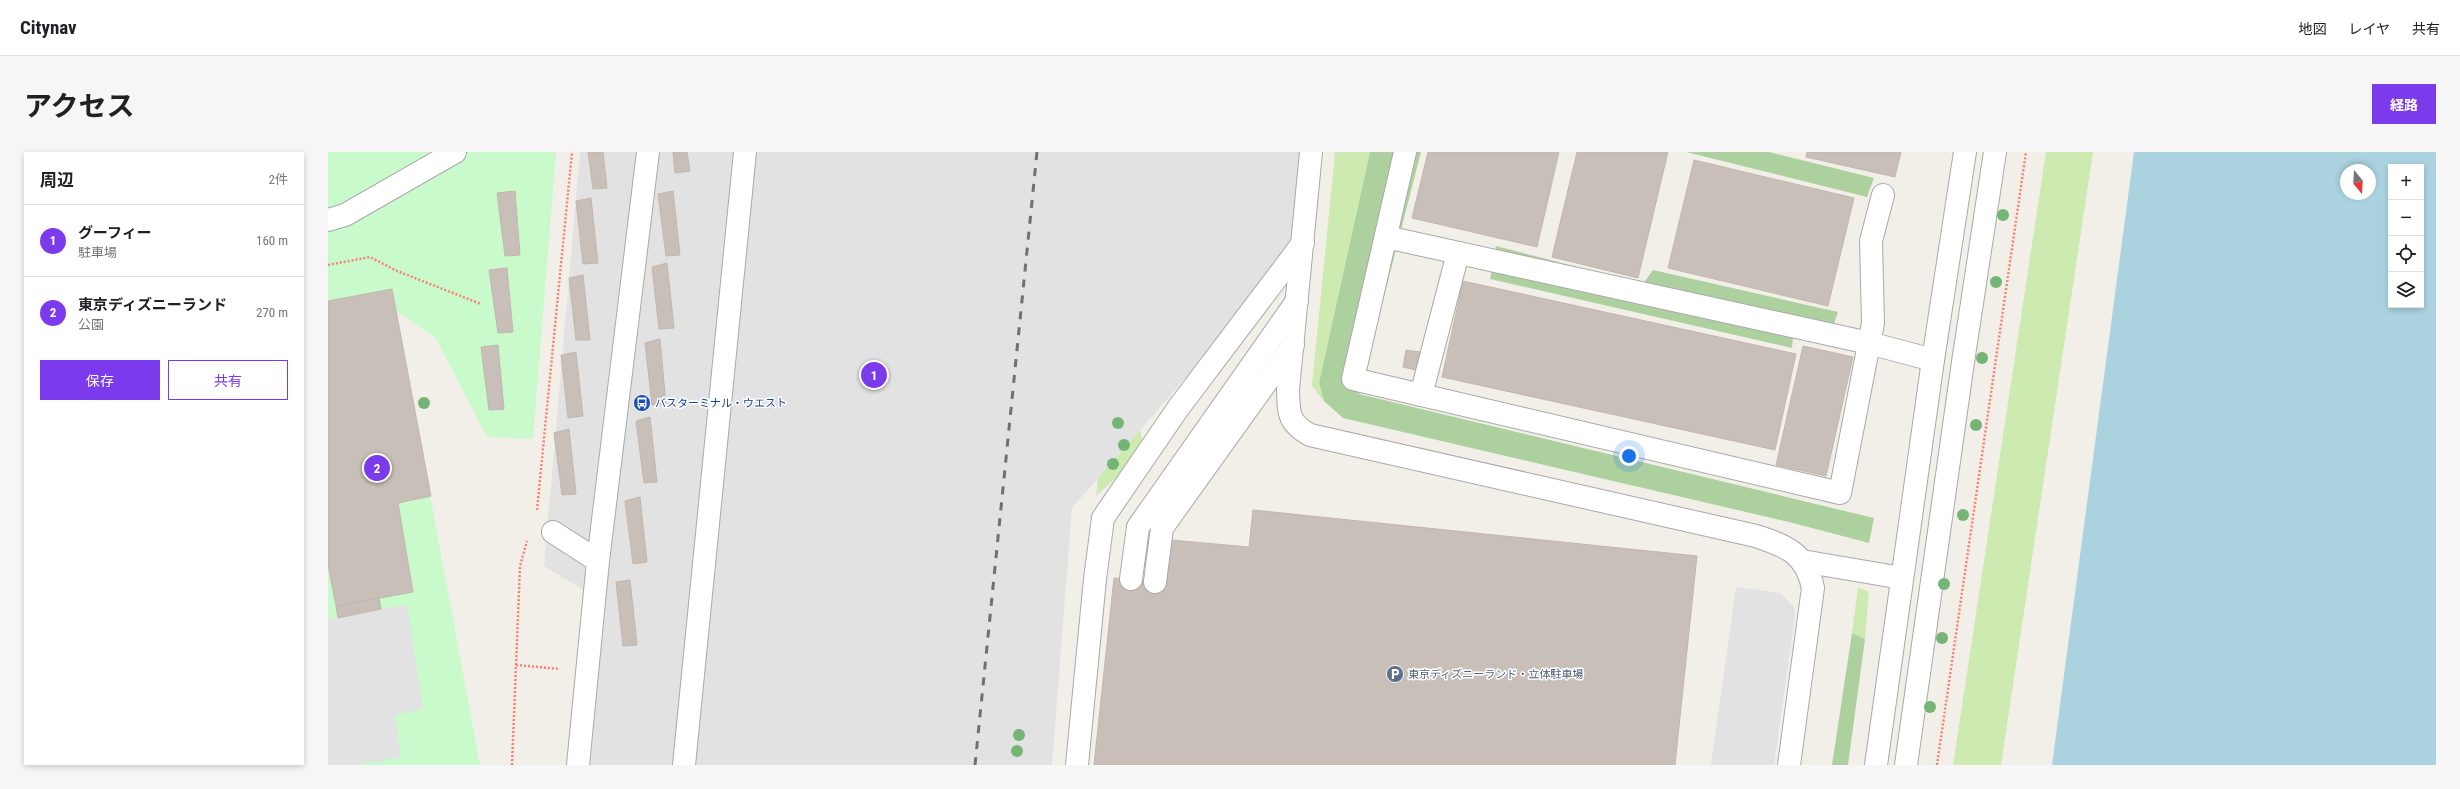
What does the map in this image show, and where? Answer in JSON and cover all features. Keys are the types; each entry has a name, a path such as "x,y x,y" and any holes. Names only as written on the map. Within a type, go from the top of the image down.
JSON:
{"street":[{"path":"328,220 345,215 455,152"},
{"path":"578,765 598,561 648,152"},
{"path":"684,765 744,152"},
{"path":"1311,152 1294,344 1288,389 1289,410 1296,427 1310,435 1756,536 1786,546 1802,561 1811,577 1813,588 1789,765"},
{"path":"1405,152 1353,379 1840,493 1873,323 1871,241 1883,195"},
{"path":"1876,765 1933,360 1965,152"},
{"path":"1906,765 1963,362 1996,152"},
{"path":"1386,237 1869,343 1933,360"},
{"path":"1077,765 1095,579 1103,518 1179,407 1303,243"},
{"path":"1421,395 1458,253"},
{"path":"1131,579 1138,527 1298,300"},
{"path":"1155,582 1162,528 1294,344"},
{"path":"553,532 598,561"},
{"path":"1802,561 1902,578"}],"path":[{"path":"536,516 572,152"},
{"path":"1937,765 2026,152"},
{"path":"328,265 370,257 397,272 481,304"},
{"path":"512,765 520,566 529,537"}],"green space":[{"path":"328,152 556,152 533,439 487,437 435,337 396,311 480,765 328,765"},
{"path":"1335,152 1370,152 1319,383 1324,401 1312,386"},
{"path":"1370,152 1421,152 1359,394 1874,518 1869,543 1789,522 1343,418 1324,401 1319,383"},
{"path":"1686,152 1769,152 1874,178 1867,197"},
{"path":"2046,152 2093,152 2001,765 1953,765"},
{"path":"1496,246 1643,284 1653,270 1838,312 1834,324 1795,318 1792,348 1490,279"},
{"path":"1105,406 1140,429 1142,440 1118,476 1096,496"},
{"path":"1858,587 1869,592 1865,639 1852,633"},
{"path":"1852,633 1865,639 1848,765 1832,765"}],"shaded area":[{"path":"580,152 1312,152 1303,243 1072,508 1052,765 578,765 595,597 544,566"},
{"path":"1736,587 1780,593 1794,607 1795,616 1774,765 1711,765"},
{"path":"407,605 423,709 395,715 401,757 358,765 328,765 328,618"}],"water":[{"path":"2134,152 2436,152 2436,765 2052,765"}],"building":[{"path":"588,152 603,152 607,188 593,189"},
{"path":"673,152 687,152 690,171 675,173"},
{"path":"1428,152 1559,152 1537,247 1412,218"},
{"path":"1577,152 1668,152 1638,278 1552,257"},
{"path":"1807,152 1901,152 1895,177 1806,157"},
{"path":"1694,160 1854,198 1828,306 1668,268"},
{"path":"515,191 520,255 505,256 497,193"},
{"path":"673,191 680,255 666,256 658,194"},
{"path":"591,198 598,263 583,264 576,201"},
{"path":"667,263 674,328 659,329 652,267"},
{"path":"507,268 513,332 498,333 489,270"},
{"path":"583,275 590,340 576,340 569,278"},
{"path":"1463,281 1796,354 1775,450 1442,377"},
{"path":"392,289 431,496 398,503 413,592 336,606 328,565 328,301"},
{"path":"660,339 666,404 652,405 645,343"},
{"path":"498,345 504,409 489,410 481,347"},
{"path":"1803,346 1853,357 1826,476 1776,465"},
{"path":"1406,350 1420,352 1416,370 1403,367"},
{"path":"576,352 583,416 568,418 561,355"},
{"path":"650,417 657,482 644,483 636,421"},
{"path":"569,429 576,494 562,495 554,433"},
{"path":"640,497 647,562 633,564 625,501"},
{"name":"東京ディズニーランド・立体駐車場","path":"1253,510 1697,556 1675,765 1094,765 1114,578 1167,583 1171,540 1249,547"},
{"path":"630,580 637,645 623,646 616,582"},
{"path":"379,598 381,609 338,618 336,606"}],"railway":[{"path":"975,765 1037,152"}],"place":[{"name":"グーフィー","path":"874,375"},
{"name":"バスターミナル・ウエスト","path":"642,403"},
{"name":"東京ディズニーランド","path":"377,468"},
{"name":"東京ディズニーランド・立体駐車場","path":"1395,674"}]}
